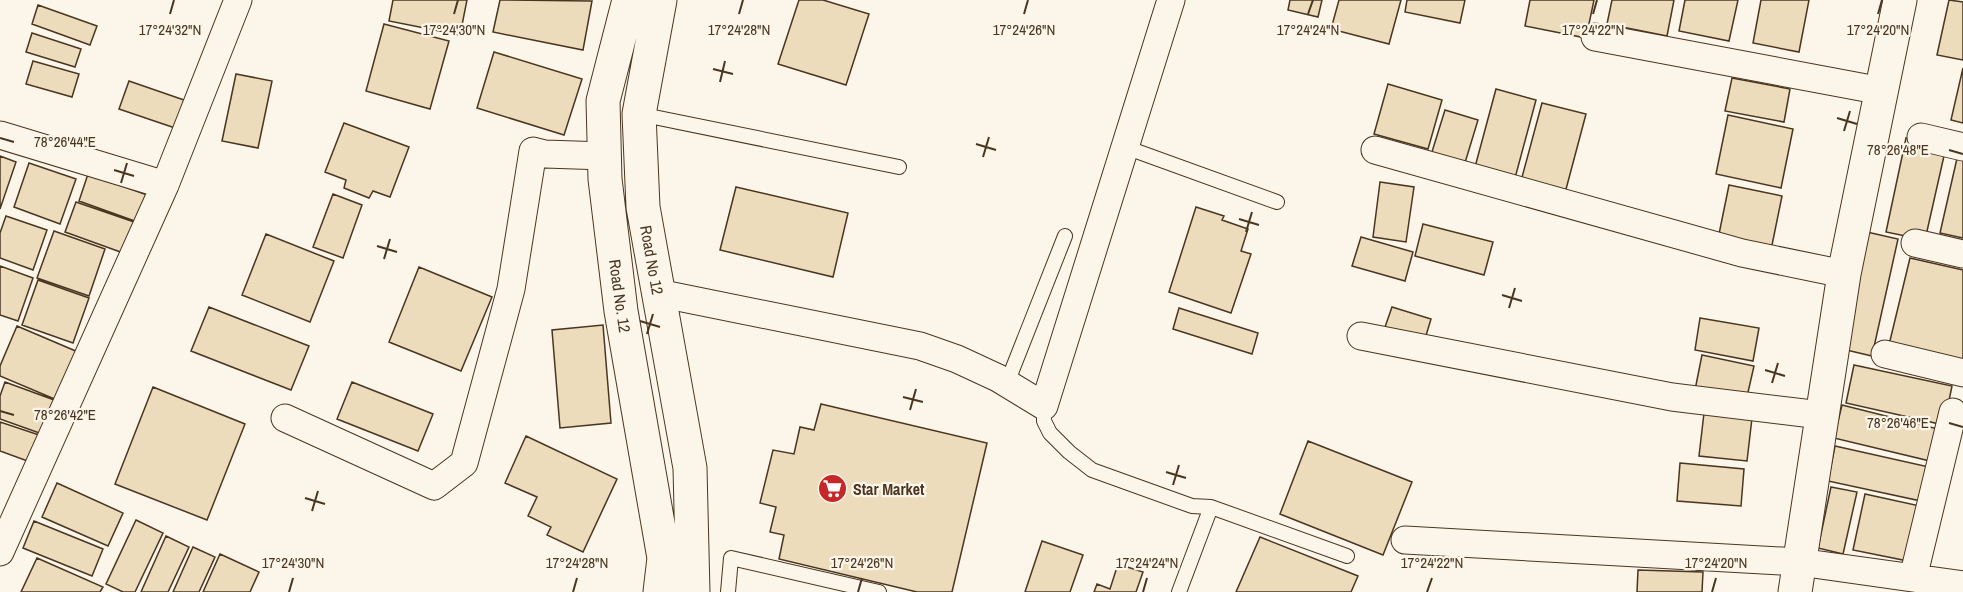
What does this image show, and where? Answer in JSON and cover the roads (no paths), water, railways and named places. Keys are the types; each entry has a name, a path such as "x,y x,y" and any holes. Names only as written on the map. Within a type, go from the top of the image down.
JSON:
{"main road":[{"name":"Road No. 12","path":"629,0 603,101 605,179 621,311 664,558 660,592"},
{"name":"Road No 12","path":"660,0 639,114 643,207 690,468 693,592"},
{"path":"1797,577 1844,274 1900,0"}],"street":[{"path":"0,552 165,185 238,0"},
{"path":"658,293 920,346 957,359 1007,383 1044,406 1171,0"},
{"path":"1595,37 1882,91"},
{"path":"0,135 165,185"},
{"path":"1921,137 1963,147"},
{"path":"1375,150 1742,253 1844,274"},
{"path":"285,418 434,486 457,469 464,463 512,289 533,151 605,156"},
{"path":"1915,243 1963,254"},
{"path":"1361,336 1672,397 1821,415"},
{"path":"1885,354 1963,373"},
{"path":"1913,578 1953,412"},
{"path":"1405,540 1797,577 1913,578 1963,585"}],"lane":[{"path":"639,114 899,167"},
{"path":"1125,147 1277,201"},
{"path":"1007,383 1065,236"},
{"path":"1044,406 1044,421 1050,433 1092,470 1192,506 1211,507 1347,556"},
{"path":"1179,592 1211,507"},
{"path":"728,592 731,558 879,592"}],"place":[{"name":"Star Market","path":"832,489"}]}
